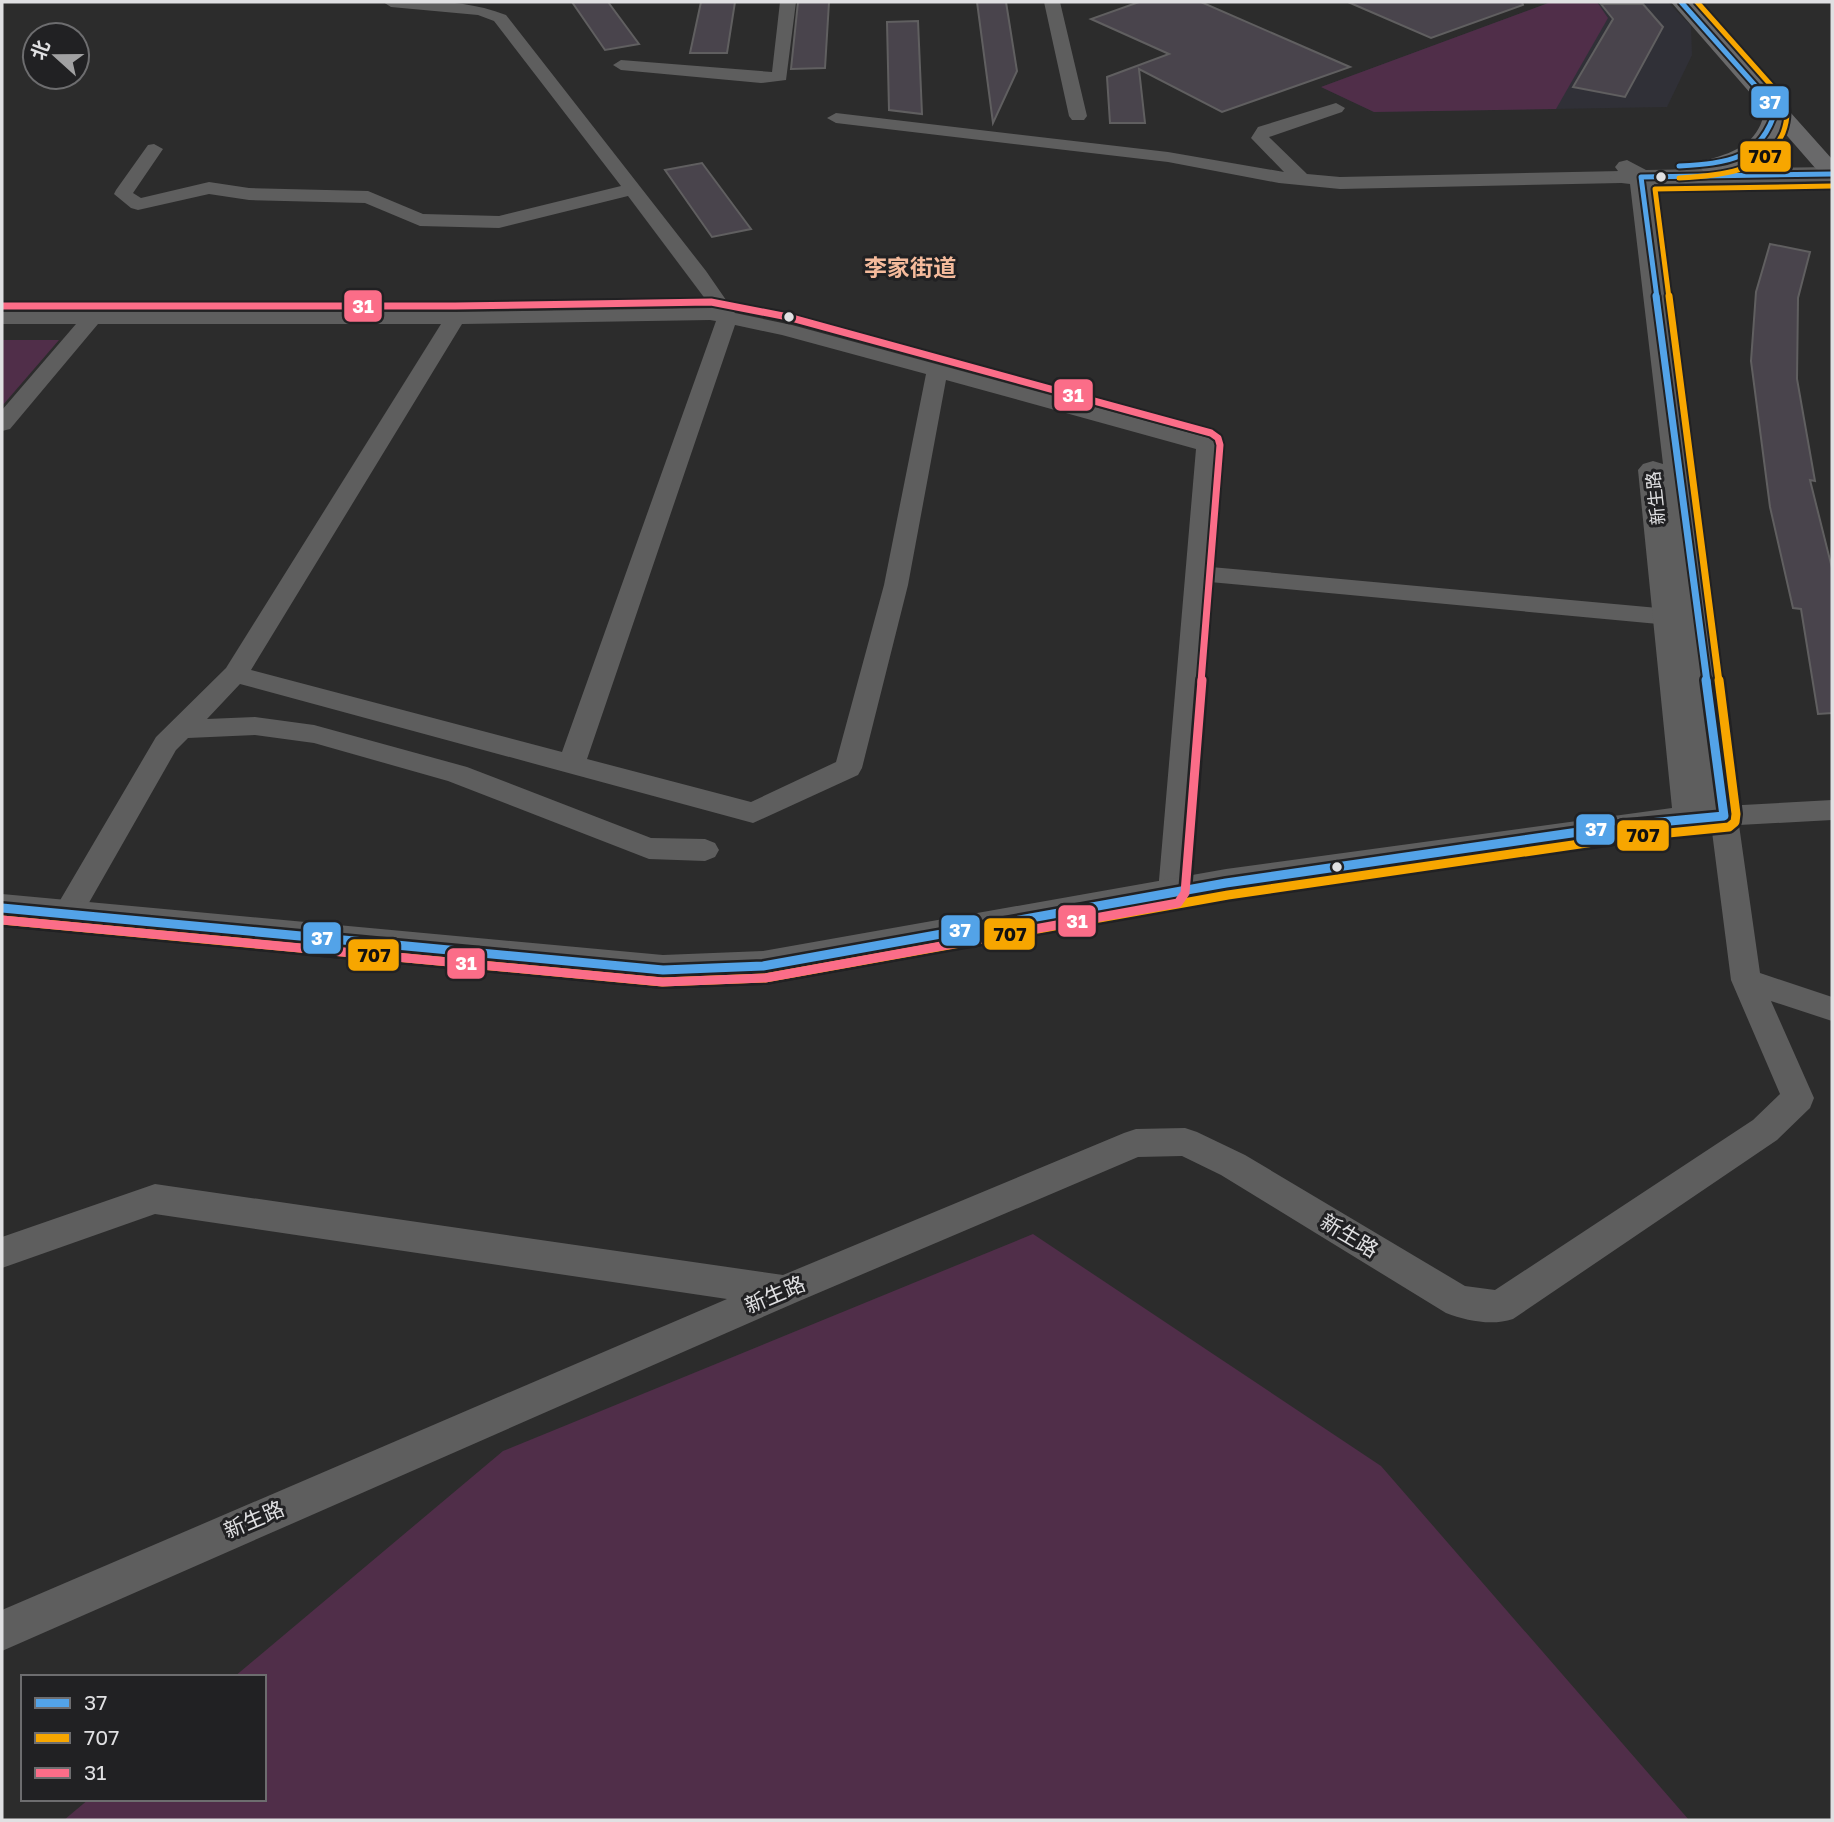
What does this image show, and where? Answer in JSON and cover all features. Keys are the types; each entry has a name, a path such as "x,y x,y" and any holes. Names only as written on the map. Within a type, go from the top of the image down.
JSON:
{"main road":[{"path":"1681,2 1776,109 1831,164"},
{"path":"1700,2 1831,164"},
{"path":"1711,166 1750,153 1766,140 1775,126 1776,109"}],"street":[{"path":"391,2 481,11 500,18 699,275 727,317"},
{"path":"621,65 761,78 780,75 788,2"},
{"path":"1052,2 1078,116"},
{"path":"1301,179 1260,138 1264,131 1336,108"},
{"path":"836,118 1168,157 1340,183 1831,164"},
{"path":"154,149 123,194 138,204 209,188 249,194 368,197 420,220 499,222 632,189"},
{"path":"1630,173 1711,166 1831,164"},
{"name":"新生路","path":"2,1631 784,1291 1136,1143 1185,1142 1234,1166 1459,1302 1500,1307 1765,1129 1798,1098 1746,980 1708,818 1669,617 1630,173"},
{"name":"新生路","path":"1630,173 1708,818"},
{"path":"2,318 454,318 688,313 727,317 785,329 937,373 1208,445 1172,892"},
{"path":"572,764 727,317"},
{"path":"2,424 92,318"},
{"path":"67,914 166,744 235,674 454,318"},
{"path":"235,674 753,813 848,768 896,585 937,373"},
{"path":"1198,573 1669,617"},
{"path":"180,729 255,726 314,734 457,774 649,848 705,850"},
{"path":"2,908 663,970 763,965 1172,892 1614,827 1832,810"},
{"path":"1746,980 1832,1009"},
{"path":"2,1252 155,1199 784,1291"}],"shaded area":[{"path":"1551,2 1668,2 1691,26 1692,55 1667,107 1374,112 1321,87"},
{"path":"1551,2 1597,2 1608,18 1556,109 1374,112 1321,87"},
{"path":"2,340 59,340 2,406"},
{"path":"1033,1234 1381,1466 1689,1820 64,1820 87,1801 266,1801 266,1675 236,1675 503,1451"}],"building":[{"path":"572,2 608,2 639,44 605,50"},
{"path":"701,2 735,2 727,53 690,53"},
{"path":"798,2 829,2 825,68 791,69"},
{"path":"977,2 1006,2 1017,71 993,123"},
{"path":"1139,2 1201,2 1350,67 1222,112 1139,69 1145,123 1110,123 1107,77 1169,54 1091,19"},
{"path":"1348,2 1522,2 1523,5 1431,38"},
{"path":"1601,4 1643,4 1663,27 1625,97 1573,87 1613,19"},
{"path":"918,21 922,114 889,110 887,22"},
{"path":"702,163 751,229 712,237 665,170"},
{"path":"1770,244 1810,252 1798,298 1797,379 1815,481 1810,480 1832,568 1832,713 1818,714 1801,609 1793,608 1770,507 1751,361 1756,292"}],"transit line":[{"name":"37","path":"1679,166 1727,161 1753,149 1763,140 1776,109 1681,2"},
{"name":"707","path":"1679,178 1727,173 1756,163 1769,154 1779,142 1788,114 1785,101 1697,2"},
{"name":"37","path":"2,908 663,970 763,966 1226,883 1627,825 1724,816 1641,177 1832,174"},
{"name":"707","path":"2,920 662,982 765,978 1228,895 1628,837 1729,827 1735,822 1736,814 1655,189 1832,186"},
{"name":"31","path":"2,306 455,306 711,302 788,317 1211,433 1218,438 1220,445 1185,893 1178,903 765,978 663,982 2,920"}],"district":[{"name":"李家街道","path":"910,268"}]}
